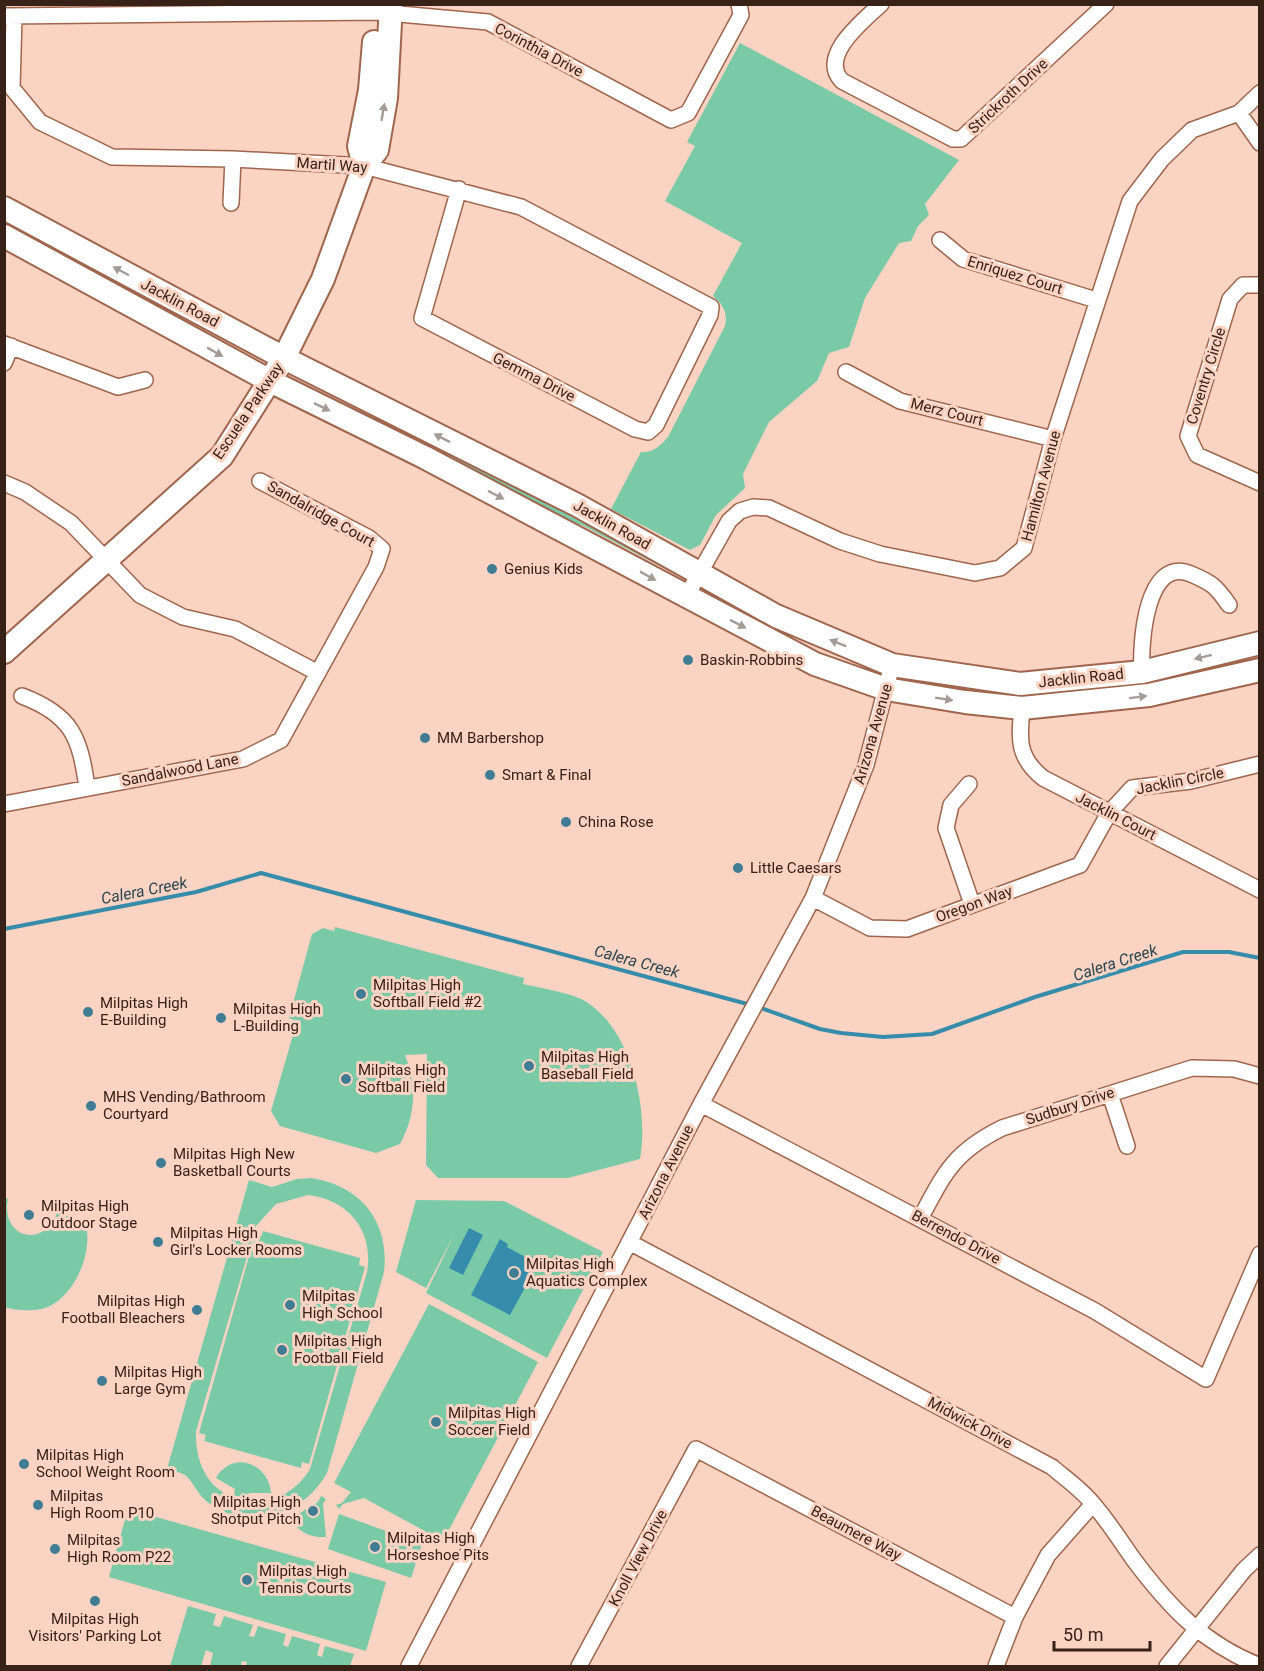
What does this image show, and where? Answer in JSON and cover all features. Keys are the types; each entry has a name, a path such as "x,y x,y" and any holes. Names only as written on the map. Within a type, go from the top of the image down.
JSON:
{"main road":[{"name":"Escuela Parkway","path":"4,652 222,456 284,358 323,279 364,166 359,146 384,9"},
{"name":"Jacklin Road","path":"4,208 284,358 577,505 776,616 892,665 1020,684 1142,672 1260,643"},
{"name":"Jacklin Road","path":"4,236 270,381 424,457 686,597 815,663 886,689 965,702 1022,708 1149,695 1260,670"}],"street":[{"name":"Corinthia Drive","path":"9,16 384,9 488,22 671,120 688,113 741,15 739,4"},
{"name":"Strickroth Drive","path":"881,4 858,26 843,45 834,64 836,74 842,81 953,139 961,139 1106,4"},
{"name":"Martil Way","path":"9,16 12,88 40,122 112,157 233,159 364,166 459,189 521,207 711,307 710,315"},
{"name":"Hamilton Avenue","path":"686,597 729,521 740,511 753,507 770,508 840,542 880,554 975,573 1000,568 1024,548 1053,439 1096,300 1130,201 1162,159 1192,130 1239,113 1260,93"},
{"path":"1239,113 1260,143"},
{"path":"231,203 233,159"},
{"name":"Gemma Drive","path":"459,189 422,318 635,429 648,432 656,425 710,315"},
{"name":"Enriquez Court","path":"940,240 963,259 1096,300"},
{"name":"Coventry Circle","path":"1260,285 1243,285 1230,299 1188,436 1197,455 1260,483"},
{"path":"4,363 8,345 118,387 145,380"},
{"name":"Merz Court","path":"846,372 900,401 1053,439"},
{"name":"Sandalridge Court","path":"260,480 369,538 382,549"},
{"path":"4,483 25,492 71,523 140,595 183,617 235,629 318,673"},
{"name":"Sandalwood Lane","path":"4,804 243,759 281,740 376,567 382,549"},
{"path":"1142,672 1140,644 1157,583 1167,572 1180,569 1215,584 1229,605"},
{"name":"Arizona Avenue","path":"409,1666 631,1243 701,1104 813,898 866,765 892,665"},
{"path":"22,696 43,704 65,720 77,737 87,788"},
{"name":"Jacklin Court","path":"1022,708 1020,730 1022,755 1031,768 1043,778 1260,890"},
{"name":"Jacklin Circle","path":"1109,813 1132,788 1191,782 1260,764"},
{"path":"969,784 951,805 946,828 972,904"},
{"name":"Oregon Way","path":"813,898 870,928 907,929 1080,866 1109,813"},
{"name":"Sudbury Drive","path":"921,1217 957,1157 978,1140 1002,1128 1192,1068 1234,1069 1260,1076"},
{"path":"1110,1094 1127,1146"},
{"name":"Berrendo Drive","path":"701,1104 921,1217 1095,1311 1206,1379 1260,1254"},
{"name":"Midwick Drive","path":"631,1243 1053,1467 1093,1504 1142,1570 1197,1631 1229,1654 1260,1666"},
{"name":"Beaumere Way","path":"696,1449 1015,1617"},
{"name":"Knoll View Drive","path":"579,1666 696,1449"},
{"path":"996,1666 1015,1617 1048,1555 1093,1504"},
{"path":"1167,1666 1244,1570 1260,1555"}],"green space":[{"path":"740,43 959,160 925,204 929,215 918,226 911,241 899,243 865,298 849,347 829,353 817,381 769,422 743,474 745,488 716,515 700,545 690,550 611,509 641,452 656,448 668,437 725,326 724,309 713,296 742,243 665,201 695,146 687,142"},
{"path":"4,223 15,226 149,298 128,291 5,226"},
{"path":"307,385 420,444 449,452 676,571 675,574 582,525 556,519"},
{"path":"335,927 524,978 523,984 564,993 585,1001 601,1014 615,1031 634,1072 642,1117 640,1159 568,1178 438,1178 426,1165 427,1054 405,1055 412,1077 413,1100 409,1122 400,1144 376,1153 280,1126 271,1111 297,1021 289,1018 312,934 323,928 334,931"},
{"path":"312,1178 329,1182 345,1189 369,1209 382,1237 385,1254 384,1272 327,1473 303,1501 288,1510 272,1516 255,1518 238,1516 221,1510 205,1500 185,1475 167,1469 249,1180 272,1187 297,1179","holes":["308,1195 336,1203 356,1220 366,1243 368,1257 367,1272 310,1469 292,1490 276,1498 248,1501 249,1493 271,1493 269,1483 257,1468 240,1462 231,1464 223,1469 216,1478 235,1489 233,1497 223,1492 209,1479 197,1451 196,1431 256,1226 276,1204"]},
{"path":"5,1198 8,1199 7,1212 10,1222 16,1230 24,1234 33,1235 42,1232 51,1225 57,1213 85,1221 87,1244 81,1269 68,1291 45,1308 28,1310 5,1307"},
{"name":"Milpitas High Aquatics Complex","path":"416,1200 504,1201 603,1252 547,1358 426,1293 455,1233 426,1288 396,1272"},
{"name":"Milpitas High Football Field","path":"263,1231 360,1258 359,1265 365,1267 309,1464 302,1462 301,1468 204,1441 206,1435 199,1433 255,1235 261,1237"},
{"name":"Milpitas High Soccer Field","path":"429,1304 538,1362 443,1541 364,1498 343,1504 339,1509 336,1505 342,1503 351,1492 334,1483"},
{"name":"Milpitas High Shotput Pitch","path":"321,1496 326,1499 323,1504 326,1537 305,1533 290,1519 318,1502"},
{"name":"Milpitas High Tennis Courts","path":"128,1509 386,1582 366,1651 109,1577"},
{"name":"Milpitas High Horseshoe Pits","path":"339,1514 422,1544 411,1578 328,1549"},
{"path":"188,1606 216,1614 213,1625 220,1627 224,1616 253,1625 249,1636 254,1637 258,1626 286,1634 283,1645 288,1647 292,1636 320,1644 317,1655 322,1657 325,1646 354,1654 350,1666 246,1666 247,1662 242,1661 241,1666 210,1666 213,1653 206,1650 201,1666 170,1666"}],"water":[{"path":"469,1228 483,1235 463,1275 449,1268"},
{"path":"500,1239 508,1244 507,1247 529,1259 531,1256 540,1260 510,1315 471,1295"}],"waterway":[{"name":"Calera Creek","path":"4,929 196,892 261,873 751,1005"},
{"name":"Calera Creek","path":"758,1007 820,1029 841,1033 883,1037 932,1034 1035,997 1183,952 1229,952 1260,958"}],"place":[{"name":"Genius Kids","path":"492,569"},
{"name":"Baskin-Robbins","path":"688,660"},
{"name":"MM Barbershop","path":"425,738"},
{"name":"Smart & Final","path":"490,775"},
{"name":"China Rose","path":"566,822"},
{"name":"Little Caesars","path":"738,868"},
{"name":"Milpitas High Softball Field #2","path":"361,994"},
{"name":"Milpitas High E-Building","path":"88,1012"},
{"name":"Milpitas High L-Building","path":"221,1018"},
{"name":"Milpitas High Baseball Field","path":"529,1066"},
{"name":"Milpitas High Softball Field","path":"346,1079"},
{"name":"MHS Vending/Bathroom Courtyard","path":"91,1106"},
{"name":"Milpitas High New Basketball Courts","path":"161,1163"},
{"name":"Milpitas High Outdoor Stage","path":"29,1215"},
{"name":"Milpitas High Girl's Locker Rooms","path":"158,1242"},
{"name":"Milpitas High Aquatics Complex","path":"514,1273"},
{"name":"Milpitas High School","path":"290,1305"},
{"name":"Milpitas High Football Bleachers","path":"197,1310"},
{"name":"Milpitas High Football Field","path":"282,1350"},
{"name":"Milpitas High Large Gym","path":"102,1381"},
{"name":"Milpitas High Soccer Field","path":"436,1422"},
{"name":"Milpitas High School Weight Room","path":"24,1464"},
{"name":"Milpitas High Room P10","path":"38,1505"},
{"name":"Milpitas High Shotput Pitch","path":"313,1511"},
{"name":"Milpitas High Horseshoe Pits","path":"375,1547"},
{"name":"Milpitas High Room P22","path":"55,1549"},
{"name":"Milpitas High Tennis Courts","path":"247,1580"},
{"name":"Milpitas High Visitors' Parking Lot","path":"95,1601"}]}
